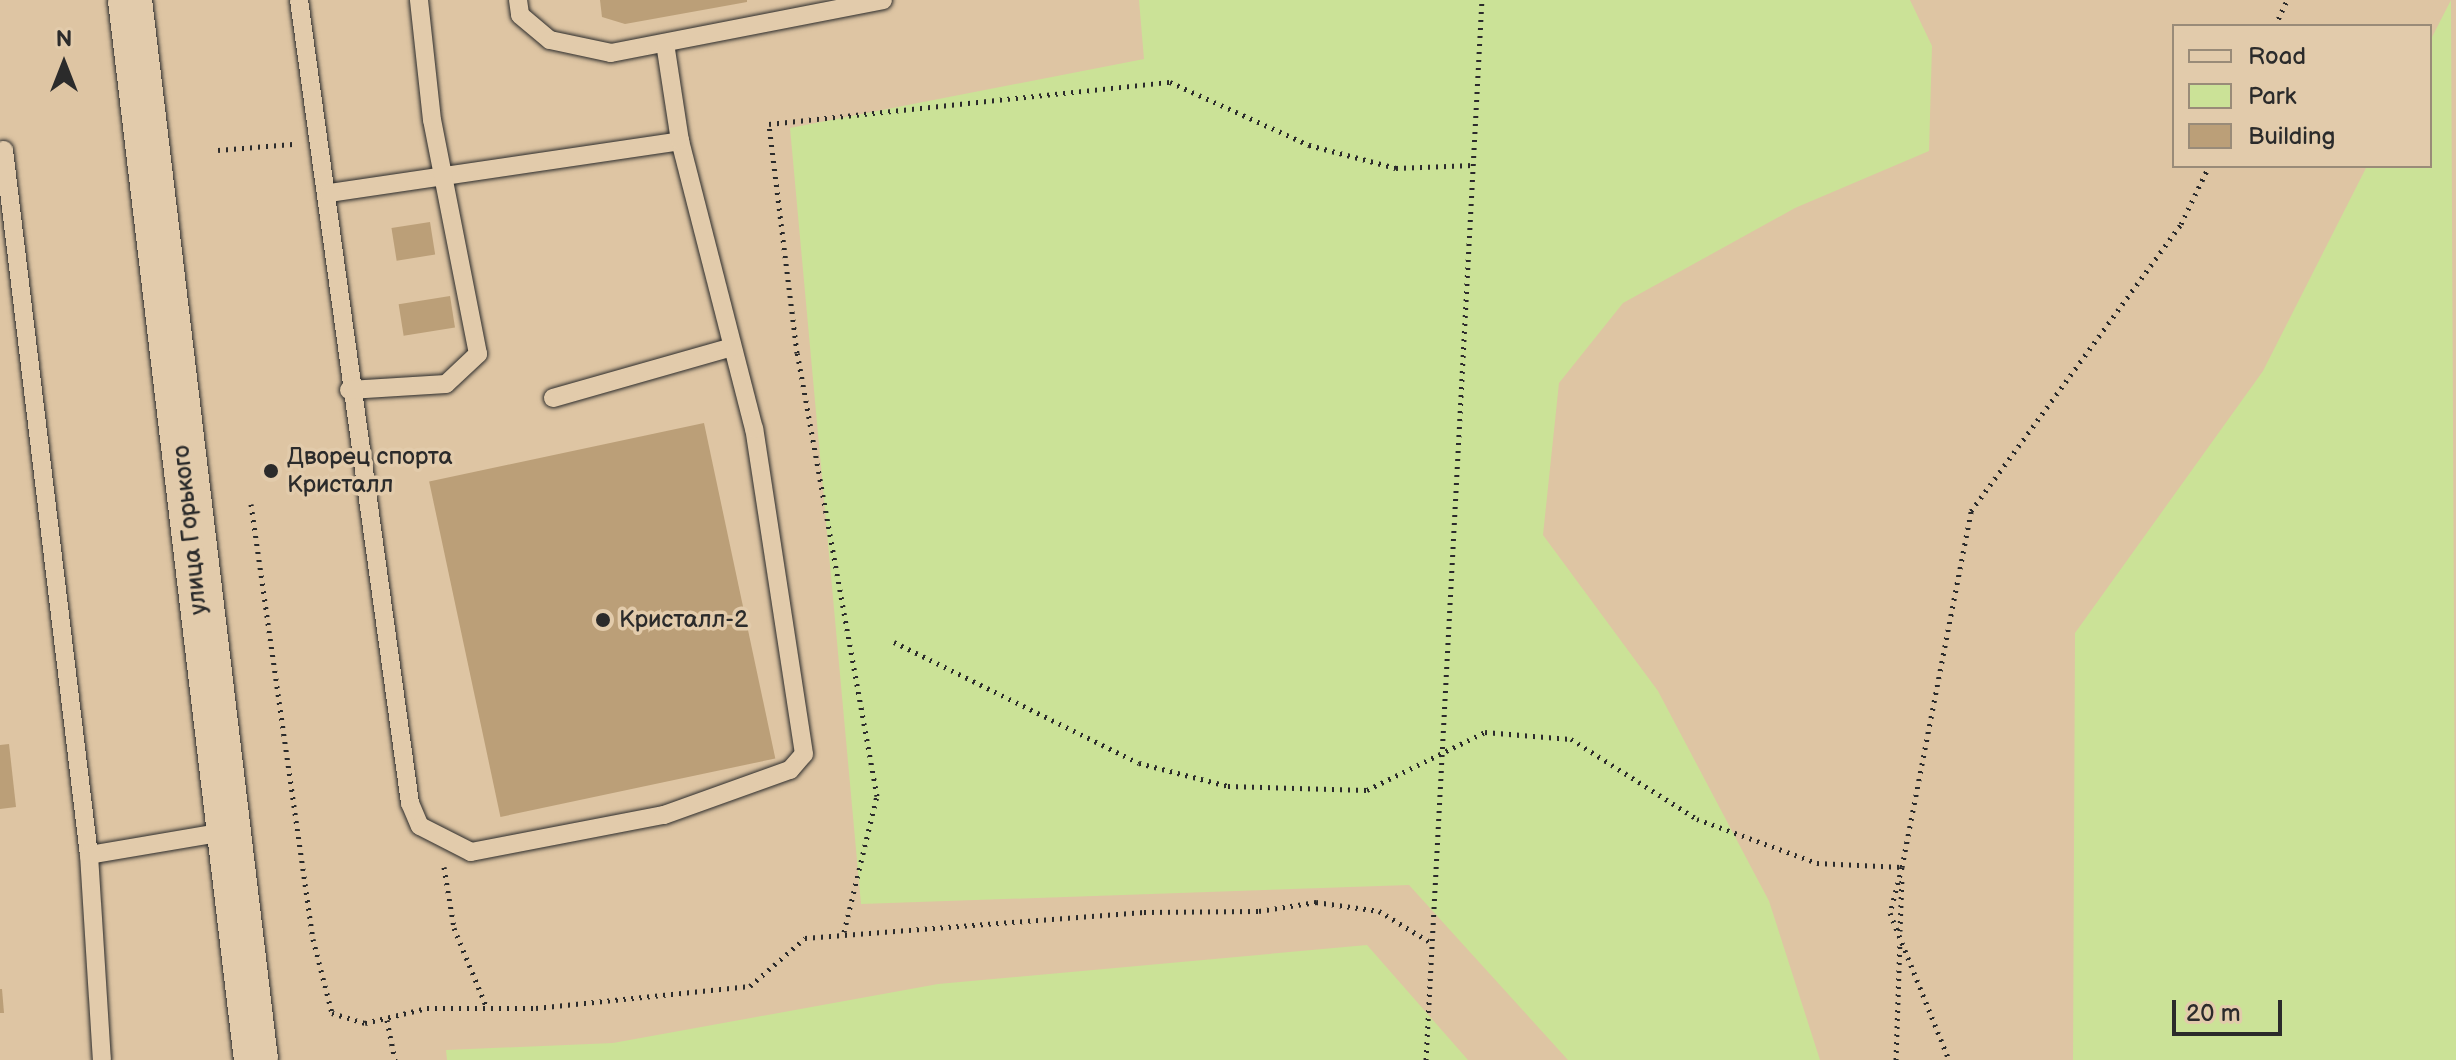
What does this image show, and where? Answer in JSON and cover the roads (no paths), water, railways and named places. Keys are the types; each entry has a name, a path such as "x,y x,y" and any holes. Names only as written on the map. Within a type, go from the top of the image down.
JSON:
{"main road":[{"name":"улица Горького","path":"130,0 225,832 256,1060"}],"lane":[{"path":"299,0 329,193 349,390 410,803 420,826 440,843 471,852 664,815 790,770 804,754 754,429 680,141 665,43"},
{"path":"349,390 446,384 478,354 419,0"},
{"path":"518,0 520,15 550,40 585,52 665,43 883,0"},
{"path":"329,193 680,141"},
{"path":"4,150 89,855 102,1060"},
{"path":"553,398 732,347"},
{"path":"89,855 225,832"}],"place":[{"name":"Дворец спорта Кристалл","path":"271,471"},
{"name":"Кристалл-2","path":"603,620"}]}
